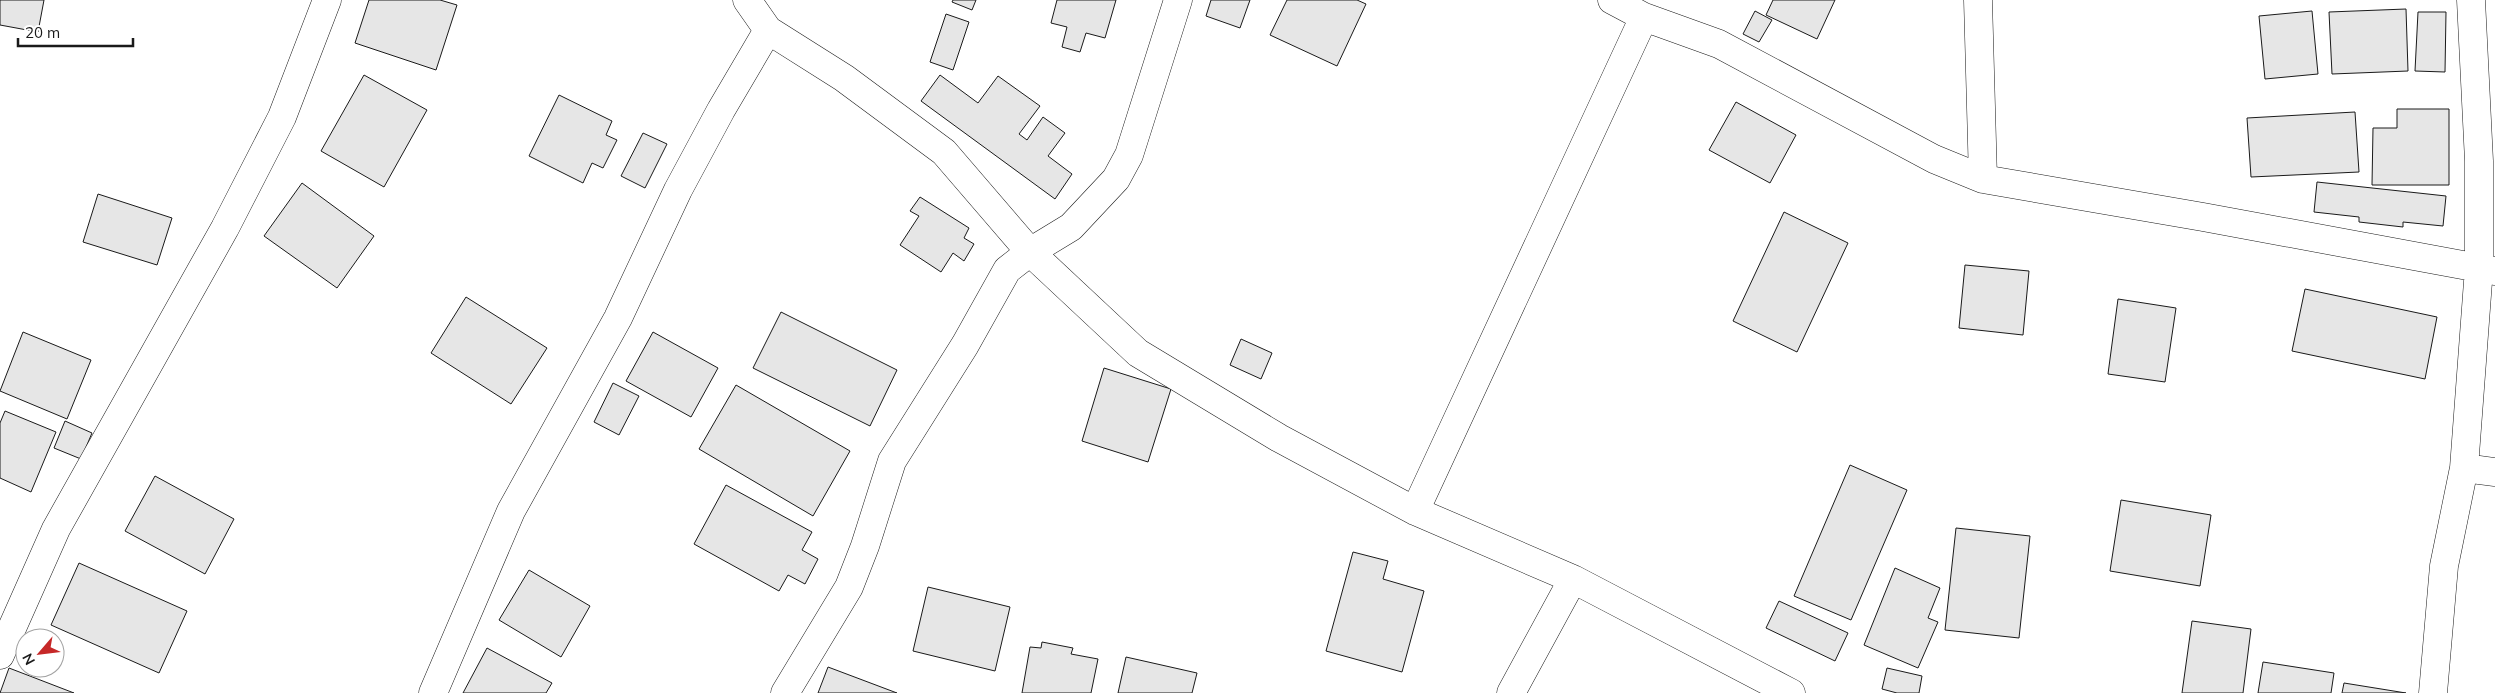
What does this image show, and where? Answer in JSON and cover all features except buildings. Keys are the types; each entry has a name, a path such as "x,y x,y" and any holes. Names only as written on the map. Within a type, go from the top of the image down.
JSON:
{"street":[{"path":"0,655 56,530 225,228 282,117 327,0"},
{"path":"747,0 768,30 844,78 944,152 1030,252 1138,352 1279,438 1415,511 1573,579 1792,693"},
{"path":"785,693 849,587 866,546 892,460 965,345 1007,270 1030,252 1071,227 1116,179 1129,155 1178,0"},
{"path":"1612,0 1644,17 1719,44 1926,155 1984,180 2204,217 2487,269"},
{"path":"1978,0 1984,180"},
{"path":"2433,693 2444,566 2464,468 2487,269 2479,161 2471,0"},
{"path":"1415,511 1644,17"},
{"path":"433,693 510,511 618,318 695,158 768,30"},
{"path":"2464,468 2495,472"},
{"path":"1511,693 1573,579"}]}
